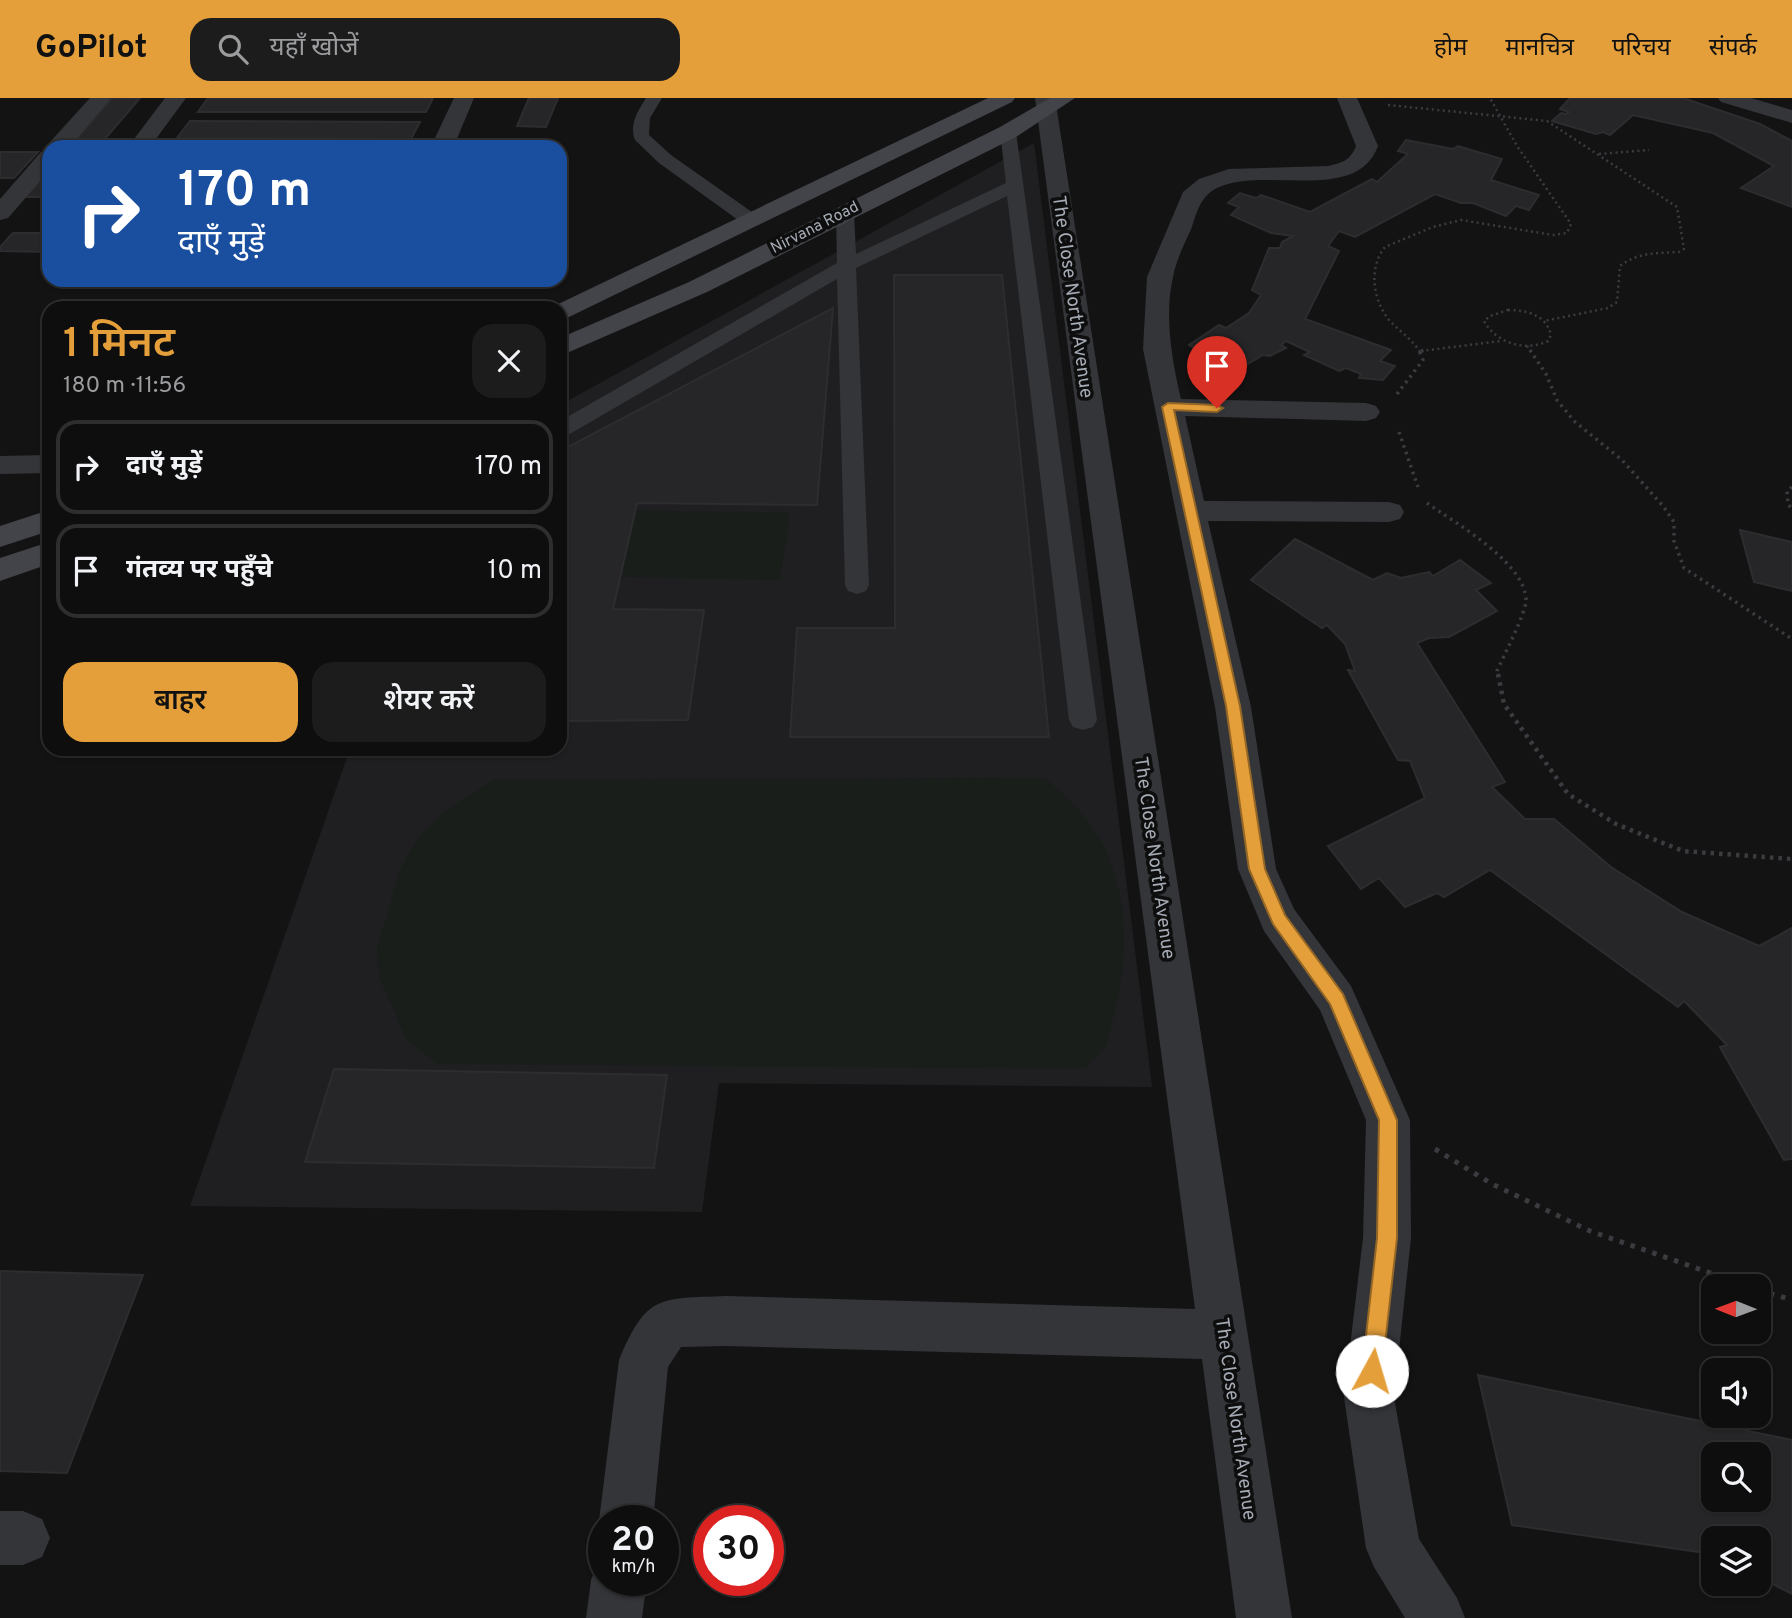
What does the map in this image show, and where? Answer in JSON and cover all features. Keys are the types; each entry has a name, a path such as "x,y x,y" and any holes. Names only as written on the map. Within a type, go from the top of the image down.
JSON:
{"main road":[{"name":"Nirvana Road","path":"567,310 1005,98"},
{"name":"Nirvana Road","path":"567,345 698,287 1008,132 1052,102"},
{"path":"0,537 42,522"},
{"path":"0,570 42,555"}],"street":[{"path":"64,140 101,98"},
{"path":"144,140 176,98"},
{"path":"445,140 464,98"},
{"path":"1728,98 1792,117"},
{"path":"1348,99 1367,146 1361,161 1350,168 1326,172 1274,172 1220,178 1200,185 1191,197 1160,277 1156,349 1233,706 1257,869 1278,919 1336,999 1388,1120 1387,1238 1369,1397 1393,1548 1437,1618"},
{"name":"The Close North Avenue","path":"1052,102 1264,1618"},
{"path":"1,212 42,165"},
{"path":"1,212 37,206"},
{"path":"1168,407 1366,412"},
{"path":"0,465 42,464"},
{"path":"1190,511 1389,512"},
{"path":"628,1505 645,1360 668,1323 726,1321 1223,1335"},
{"path":"614,1618 617,1596"}],"lane":[{"path":"654,98 642,118 641,136 665,159 752,221"},
{"path":"1008,132 1083,720"},
{"path":"567,426 847,265 1015,185"},
{"path":"845,213 857,585"}],"path":[{"path":"1394,401 1397,392 1423,360 1421,351 1389,322 1377,302 1377,256 1385,247 1453,221 1476,221 1536,235 1553,236 1567,233 1571,224 1561,204 1539,177 1500,117 1500,108 1490,98"},
{"path":"1348,99 1547,121 1677,207 1684,249 1679,252 1642,254 1628,258 1620,266 1617,302 1608,308 1544,321"},
{"path":"1598,154 1649,150"},
{"path":"1421,351 1502,341 1527,346 1547,341 1550,328 1544,321 1521,311 1497,311 1484,321 1485,327 1502,341"},
{"path":"1527,346 1546,374 1557,400 1574,422 1622,460 1664,506 1674,522 1674,541 1684,568 1792,639"},
{"path":"1395,422 1420,495 1432,508 1500,556 1522,582 1526,602 1497,671 1504,704 1568,794 1616,824 1683,851 1792,859"},
{"path":"1792,487 1787,491 1786,498 1792,509"},
{"path":"1388,1120 1492,1184 1590,1231 1714,1274"},
{"path":"1771,1294 1792,1300"}],"shaded area":[{"path":"1034,143 1152,1087 719,1083 702,1212 190,1206 348,756 567,756 567,401"},
{"path":"635,510 790,513 780,580 620,577"},
{"path":"1045,778 1080,811 1101,840 1114,870 1122,911 1124,952 1119,994 1104,1048 1085,1069 437,1064 407,1040 379,977 377,948 400,870 419,836 443,812 495,779"}],"building":[{"path":"112,98 140,98 104,140 75,140"},
{"path":"208,98 433,98 426,112 198,112"},
{"path":"529,98 558,98 546,127 517,126"},
{"path":"1570,98 1683,98 1760,124 1792,141 1792,207 1741,188 1774,166 1713,133 1633,115 1610,135 1603,132 1596,134 1552,121 1561,113 1569,112 1560,109"},
{"path":"190,121 420,122 411,139 177,138"},
{"path":"1406,140 1453,149 1458,146 1502,159 1491,180 1539,195 1529,210 1516,206 1506,216 1473,203 1461,203 1435,194 1355,237 1339,231 1328,246 1339,251 1305,319 1391,350 1380,361 1395,366 1383,380 1359,378 1361,374 1346,368 1339,371 1304,355 1310,352 1286,341 1281,345 1286,348 1270,356 1263,355 1234,372 1189,345 1219,325 1226,328 1249,313 1261,295 1252,290 1269,248 1280,248 1282,242 1293,236 1271,233 1231,215 1239,207 1228,203 1240,193 1256,198 1261,195 1310,212 1372,179 1377,182 1408,154 1398,151"},
{"path":"0,152 38,152 14,178 0,178"},
{"path":"42,177 42,197 24,197"},
{"path":"13,233 42,233 42,252 0,251 0,247"},
{"path":"894,275 1002,275 1049,737 790,737 797,628 895,628"},
{"path":"833,308 817,505 637,503 613,609 704,610 688,720 567,721 567,447"},
{"path":"1740,530 1792,542 1792,591 1754,582"},
{"path":"1295,539 1373,580 1387,573 1401,578 1429,572 1433,576 1460,560 1491,583 1476,590 1497,611 1449,637 1429,638 1417,643 1505,782 1492,787 1525,819 1554,819 1611,867 1682,912 1759,946 1792,928 1792,1159 1784,1160 1720,1047 1727,1045 1684,1001 1678,1007 1490,870 1444,897 1437,893 1405,907 1379,878 1361,889 1328,846 1425,798 1410,761 1398,760 1348,670 1355,671 1345,644 1327,625 1322,628 1251,580"},
{"path":"334,1069 667,1075 654,1168 305,1162"},
{"path":"0,1271 143,1275 67,1473 0,1471"},
{"path":"1478,1375 1701,1421 1701,1428 1734,1428 1792,1440 1792,1594 1771,1583 1771,1526 1701,1526 1701,1552 1512,1525"}],"route":[{"path":"1217,408 1168,407 1233,706 1257,869 1278,919 1336,999 1388,1120 1387,1238 1372,1371"}]}
